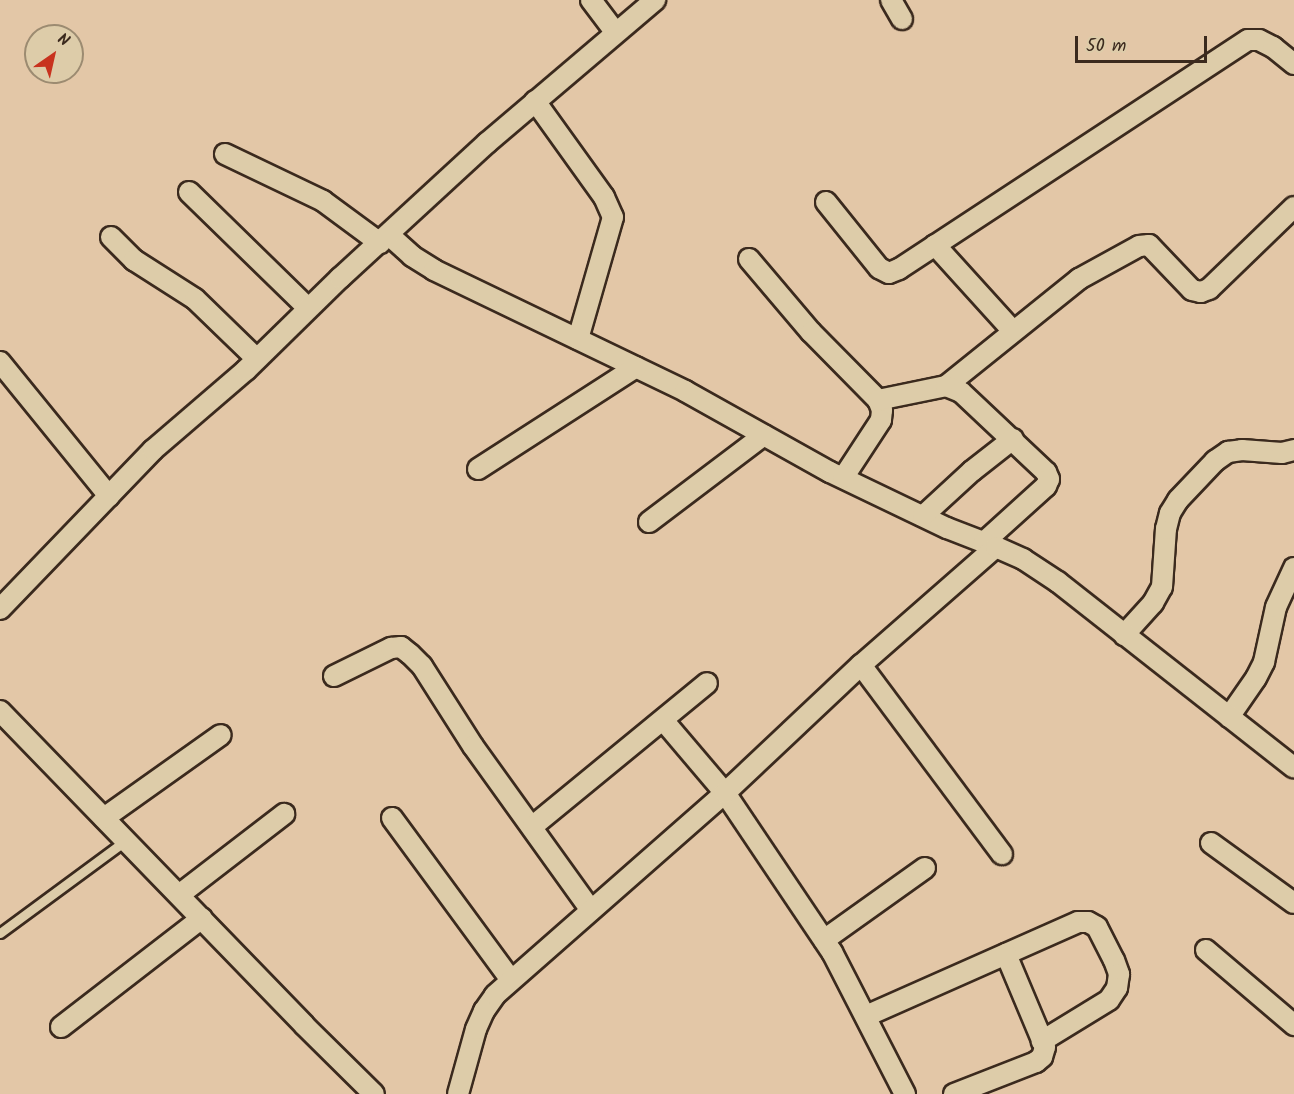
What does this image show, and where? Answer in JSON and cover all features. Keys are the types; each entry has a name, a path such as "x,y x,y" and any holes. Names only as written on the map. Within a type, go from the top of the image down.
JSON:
{"street":[{"path":"591,0 616,33"},
{"path":"0,609 153,450 257,359 308,309 535,101 655,0"},
{"path":"891,0 902,19"},
{"path":"826,202 884,272 889,273 900,269 1248,40 1259,40 1273,47 1294,64"},
{"path":"535,101 604,197 613,217 578,339"},
{"path":"225,154 323,201 434,270 636,367 843,478 923,516 1023,559 1058,582 1294,768"},
{"path":"189,192 308,309"},
{"path":"878,400 946,386 1012,330 1079,279 1139,246 1149,245 1192,290 1201,292 1209,289 1294,207"},
{"path":"111,237 134,260 195,299 257,359"},
{"path":"935,245 1012,330"},
{"path":"749,259 811,332 878,400 882,410 881,420 843,478"},
{"path":"0,362 109,496"},
{"path":"478,469 636,367"},
{"path":"458,1094 484,1011 511,980 725,793 990,544 1046,486 1049,479 1046,472 1013,439 969,397 946,386"},
{"path":"649,522 764,435"},
{"path":"923,516 972,471 1013,439"},
{"path":"1124,635 1153,603 1162,587 1166,529 1170,513 1178,500 1215,461 1228,452 1242,450 1282,453 1294,450"},
{"path":"1229,717 1256,678 1264,662 1276,607 1294,568"},
{"path":"334,676 391,648 401,647 422,666 473,746 591,910"},
{"path":"861,664 1002,854"},
{"path":"532,826 707,683"},
{"path":"0,711 304,1025 374,1094"},
{"path":"663,720 725,793 824,940 866,1016 904,1094"},
{"path":"104,818 221,735"},
{"path":"179,895 284,814"},
{"path":"392,818 511,980"},
{"path":"1210,843 1294,903"},
{"path":"824,940 925,868"},
{"path":"61,1027 202,918"},
{"path":"866,1016 1078,922 1088,922 1097,927 1114,960 1119,974 1117,988 1109,1000 1042,1041"},
{"path":"1206,950 1294,1025"},
{"path":"954,1094 1036,1062 1042,1057 1045,1047 1006,954"}],"lane":[{"path":"0,933 125,841"}]}
